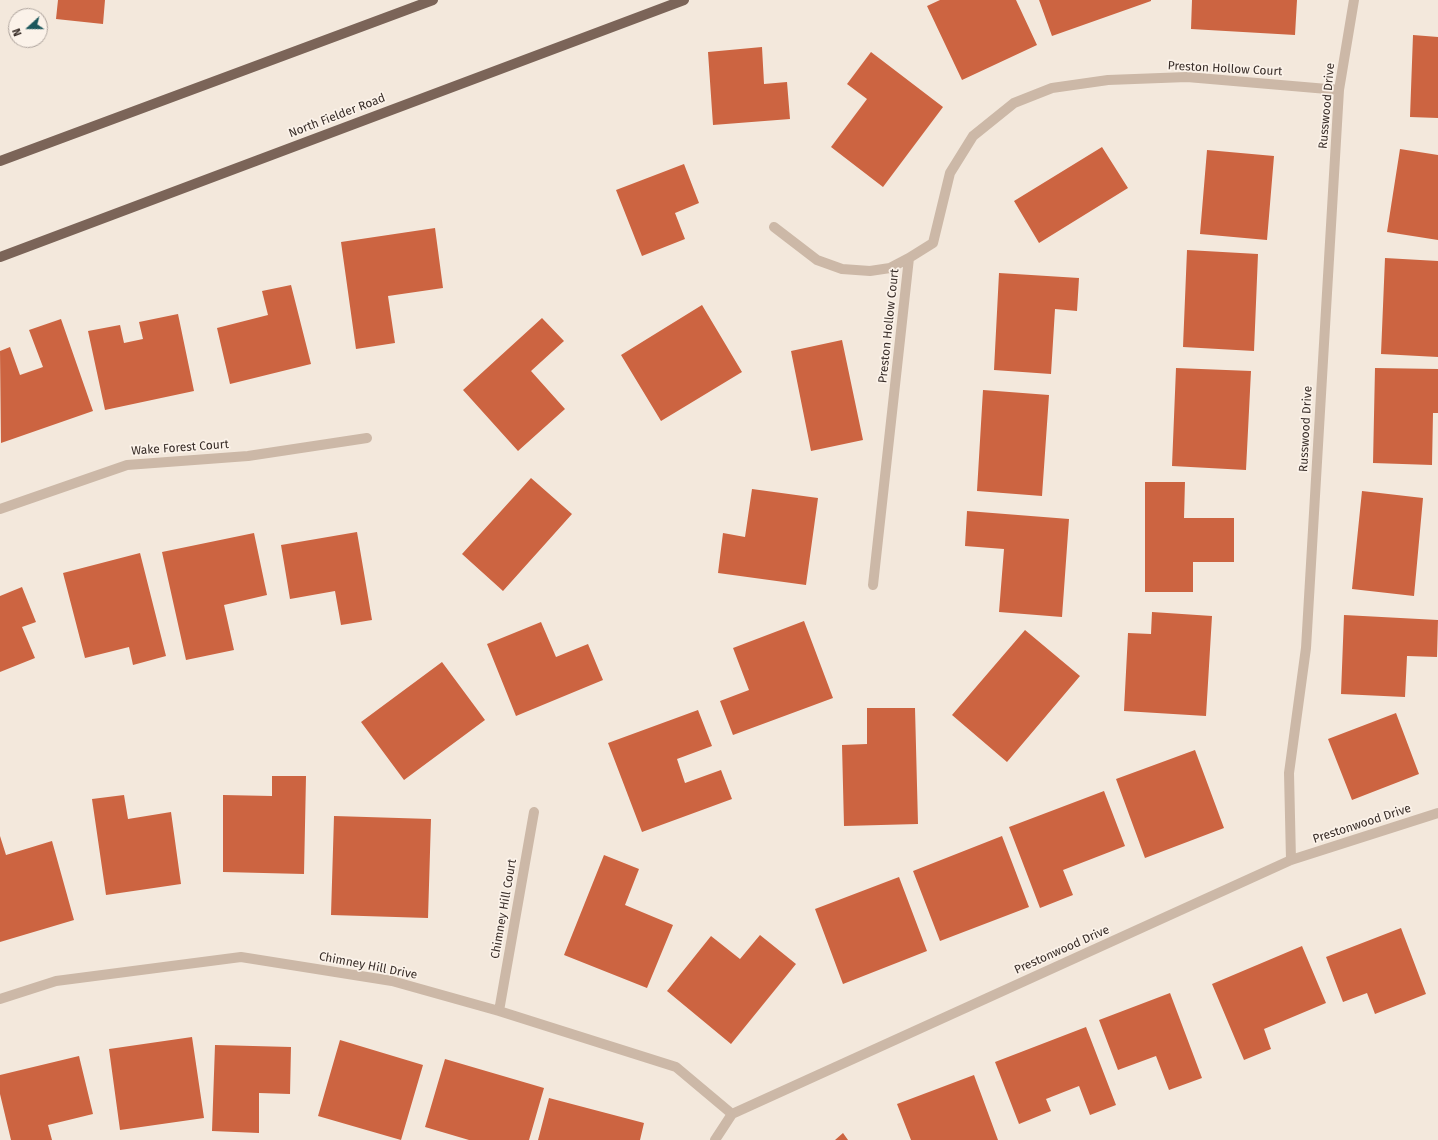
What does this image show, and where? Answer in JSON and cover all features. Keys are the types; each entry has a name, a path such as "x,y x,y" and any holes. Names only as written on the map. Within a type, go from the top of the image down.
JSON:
{"main road":[{"path":"0,161 433,0"},
{"name":"North Fielder Road","path":"0,257 684,0"}],"street":[{"name":"Russwood Drive","path":"1292,860 1290,773 1306,648 1339,90 1354,0"},
{"name":"Preston Hollow Court","path":"873,585 909,258 933,243 950,172 973,136 1014,102 1052,88 1108,80 1187,77 1339,90"},
{"path":"774,227 817,260 842,269 870,271 890,268 909,258"},
{"name":"Wake Forest Court","path":"0,509 127,465 248,456 367,438"},
{"name":"Chimney Hill Court","path":"499,1010 534,812"},
{"name":"Prestonwood Drive","path":"732,1114 1292,860 1438,813"},
{"name":"Chimney Hill Drive","path":"0,999 56,981 241,957 392,981 499,1010 676,1067 732,1114"},
{"path":"715,1140 732,1114"}],"building":[{"path":"58,0 105,0 103,24 56,19"},
{"path":"940,0 1016,0 1037,45 962,80 927,6"},
{"path":"1039,0 1151,0 1151,1 1052,36"},
{"path":"1192,0 1297,0 1295,35 1191,29"},
{"path":"1413,35 1438,37 1438,118 1410,117"},
{"path":"762,47 764,84 787,82 790,119 713,125 708,52"},
{"path":"871,52 943,107 883,187 831,147 867,99 847,84"},
{"path":"1102,147 1128,188 1039,243 1014,201"},
{"path":"1400,149 1438,155 1438,240 1387,232"},
{"path":"1207,150 1274,156 1267,240 1200,234"},
{"path":"684,164 699,203 675,213 685,239 642,256 616,190"},
{"path":"435,228 443,288 388,296 395,343 356,349 341,242"},
{"path":"1187,250 1258,254 1254,351 1183,347"},
{"path":"1385,258 1438,261 1438,357 1381,354"},
{"path":"999,273 1079,278 1077,311 1055,309 1051,374 994,370"},
{"path":"291,285 311,364 230,384 217,328 268,315 262,291"},
{"path":"702,305 742,372 661,421 621,355"},
{"path":"178,314 194,391 105,410 88,331 120,325 124,343 143,339 139,322"},
{"path":"542,318 564,341 531,371 565,409 518,451 463,390"},
{"path":"61,319 93,411 1,443 0,351 10,347 20,375 43,367 29,330"},
{"path":"842,340 863,440 811,451 791,351"},
{"path":"1176,368 1251,371 1246,470 1172,466"},
{"path":"1375,368 1438,369 1438,413 1433,413 1432,465 1373,463"},
{"path":"983,390 1049,395 1042,496 977,491"},
{"path":"531,478 572,514 503,591 462,554"},
{"path":"1145,482 1185,482 1184,518 1234,518 1234,562 1193,562 1193,592 1145,592"},
{"path":"752,489 818,498 806,585 718,573 723,533 745,537"},
{"path":"1362,491 1423,498 1414,596 1352,589"},
{"path":"967,511 1069,519 1062,617 999,612 1004,549 965,546"},
{"path":"357,532 372,620 341,625 335,591 290,599 281,545"},
{"path":"254,533 267,595 224,605 234,650 186,660 162,552"},
{"path":"140,553 166,656 133,665 129,647 85,658 63,573"},
{"path":"22,587 36,622 22,627 35,658 0,672 0,596"},
{"path":"1152,612 1212,616 1206,716 1124,711 1128,633 1151,634"},
{"path":"1344,615 1438,620 1437,657 1407,656 1405,697 1341,694"},
{"path":"804,621 833,698 733,735 720,701 749,690 733,648"},
{"path":"541,622 556,657 588,644 603,680 516,716 487,644"},
{"path":"1025,630 1080,676 1007,762 952,715"},
{"path":"442,662 485,720 404,780 361,722"},
{"path":"867,708 915,708 918,824 844,826 842,745 867,744"},
{"path":"698,710 712,746 677,759 685,783 721,770 732,799 642,832 608,743"},
{"path":"1396,713 1419,774 1352,800 1328,739"},
{"path":"1195,750 1224,828 1145,858 1116,779"},
{"path":"272,776 306,776 304,874 223,872 223,795 272,796"},
{"path":"1104,791 1125,846 1063,870 1073,895 1040,908 1009,827"},
{"path":"124,795 128,819 171,812 181,884 106,895 92,799"},
{"path":"334,816 431,819 428,918 331,915"},
{"path":"0,836 6,855 52,841 74,920 0,942"},
{"path":"1002,836 1029,907 940,941 913,871"},
{"path":"604,855 639,869 625,905 673,925 647,988 564,955"},
{"path":"899,877 927,951 843,984 815,909"},
{"path":"1401,928 1426,994 1375,1014 1367,993 1343,1002 1326,957"},
{"path":"760,935 796,964 731,1044 667,991 711,936 740,959"},
{"path":"1302,946 1326,1003 1264,1029 1271,1049 1244,1060 1212,984"},
{"path":"1170,993 1202,1078 1169,1090 1156,1056 1118,1070 1099,1020"},
{"path":"1086,1027 1116,1105 1090,1115 1079,1086 1046,1099 1051,1111 1019,1124 995,1062"},
{"path":"192,1037 204,1118 120,1130 109,1049"},
{"path":"340,1040 423,1065 401,1140 318,1116"},
{"path":"215,1045 291,1047 290,1094 259,1093 259,1133 212,1131"},
{"path":"79,1056 93,1114 48,1125 52,1140 11,1140 0,1094 0,1075"},
{"path":"445,1059 544,1088 529,1140 469,1140 425,1127"},
{"path":"974,1075 998,1140 911,1140 897,1104"},
{"path":"549,1098 644,1123 640,1140 538,1140"},
{"path":"843,1133 848,1140 835,1140"}]}
